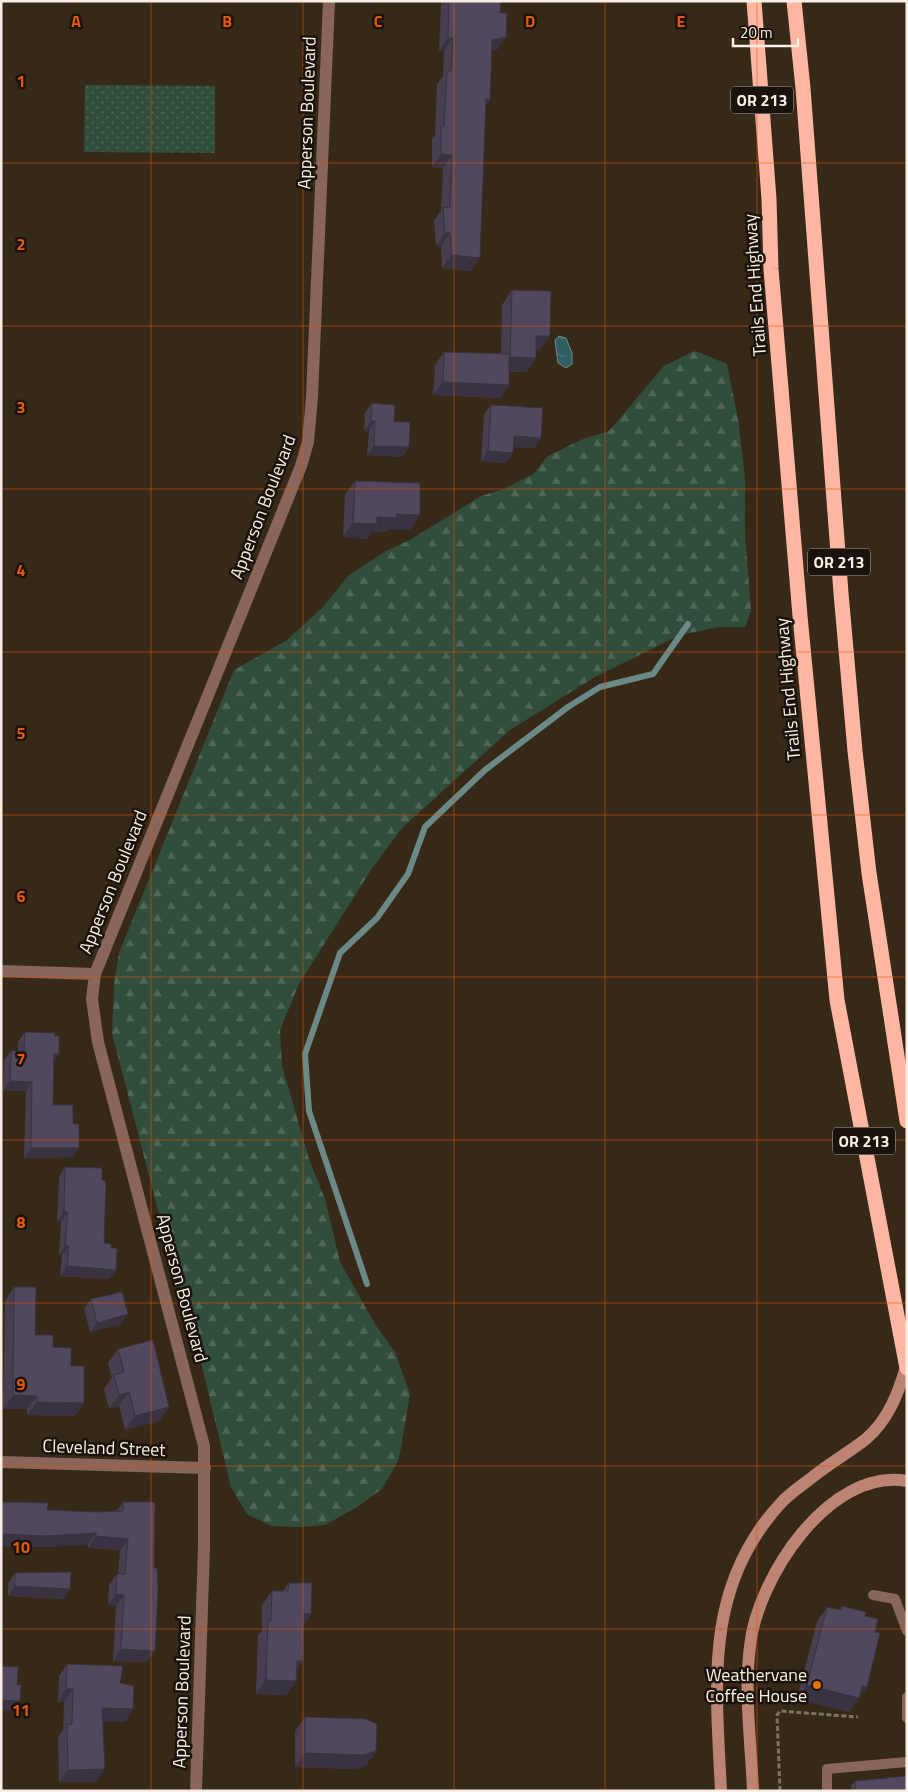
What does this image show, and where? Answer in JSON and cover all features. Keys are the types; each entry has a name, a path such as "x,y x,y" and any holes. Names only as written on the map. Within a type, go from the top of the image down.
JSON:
{"highway":[{"name":"Trails End Highway","path":"754,1 769,199 771,269 801,626 838,1000 907,1368"},
{"name":"OR 213","path":"794,1 803,88 854,741 869,873 907,1121"}],"main road":[{"path":"721,1791 716,1680 719,1637 728,1595 741,1559 782,1502 813,1476 866,1439 877,1427 898,1394 907,1368"},
{"path":"753,1791 748,1700 750,1646 758,1610 771,1580 787,1552 835,1501 868,1484 907,1481"}],"street":[{"name":"Apperson Boulevard","path":"196,1791 205,1468 201,1430 98,1042 92,999 95,974 308,442 312,397 329,1"},
{"path":"1,971 95,974"},
{"name":"Cleveland Street","path":"1,1462 205,1468"}],"lane":[{"path":"874,1595 895,1599 907,1631"},
{"path":"907,1697 907,1718"},
{"path":"827,1791 826,1769 907,1762"}],"path":[{"path":"780,1791 777,1715 780,1711 858,1718"}],"green space":[{"path":"85,85 215,86 215,153 84,152"},
{"path":"695,351 727,364 738,419 745,477 745,535 751,611 745,627 719,627 680,635 595,677 510,730 402,828 371,870 299,984 280,1030 282,1066 310,1162 325,1199 340,1262 375,1324 395,1352 410,1394 399,1459 382,1489 357,1507 325,1525 302,1527 271,1526 247,1514 231,1487 201,1363 155,1199 112,1033 114,984 119,953 234,670 287,640 322,608 349,575 386,551 410,540 481,496 504,489 533,474 548,456 583,439 609,431 664,366"}],"water":[{"path":"559,336 566,338 572,353 572,364 566,368 558,363 555,340"}],"building":[{"path":"449,1 501,1 500,13 507,13 506,37 492,40 490,100 486,99 480,258 451,255 450,233 445,233 443,207 450,208 452,155 441,154 441,126 444,126 447,71 451,71 453,38 448,38"},
{"path":"512,290 551,291 550,336 536,336 536,358 510,357"},
{"path":"444,352 509,354 509,385 443,382"},
{"path":"372,403 395,405 394,422 410,422 409,447 374,446 375,421 371,421"},
{"path":"491,405 543,408 541,438 514,436 513,453 488,451"},
{"path":"355,481 420,483 420,515 397,514 396,518 377,517 377,524 353,523"},
{"path":"25,1032 55,1033 55,1036 59,1036 59,1054 54,1054 53,1105 73,1105 73,1124 79,1124 79,1148 31,1148 32,1082 10,1081 11,1051 24,1051"},
{"path":"65,1167 102,1168 102,1180 106,1181 104,1243 111,1244 111,1248 117,1248 116,1270 67,1266 69,1246 65,1246 68,1212 64,1212"},
{"path":"14,1287 36,1287 35,1335 53,1335 53,1347 71,1348 71,1366 84,1366 84,1403 37,1402 37,1396 13,1395"},
{"path":"122,1292 128,1314 97,1323 91,1299"},
{"path":"153,1340 169,1407 135,1416 129,1392 119,1395 114,1375 124,1372 118,1349"},
{"path":"1,1502 48,1503 47,1510 96,1512 123,1511 123,1502 155,1502 154,1568 157,1568 158,1590 155,1651 121,1649 124,1595 116,1594 117,1574 125,1574 128,1539 96,1536 96,1533 47,1536 1,1534"},
{"path":"71,1572 70,1589 15,1586 15,1573"},
{"path":"289,1583 312,1583 311,1614 304,1613 303,1661 297,1661 296,1681 266,1680 268,1621 271,1621 272,1591 288,1591"},
{"path":"842,1606 866,1612 865,1616 878,1619 875,1632 880,1633 867,1687 862,1686 859,1698 807,1685 827,1607 841,1610"},
{"path":"67,1664 123,1666 120,1683 134,1686 133,1709 102,1708 105,1769 68,1770 67,1724 72,1724 73,1689 66,1689"},
{"path":"1,1666 18,1667 17,1685 21,1685 20,1701 1,1700"},
{"path":"305,1717 366,1719 377,1724 376,1751 364,1755 305,1753"},
{"path":"907,1776 907,1791 856,1791 855,1781"}],"waterway":[{"path":"367,1284 309,1111 305,1054 340,953 377,918 408,874 425,827 485,770 568,707 600,687 653,674 688,624"}],"place":[{"name":"Weathervane Coffee House","path":"817,1685"}]}
